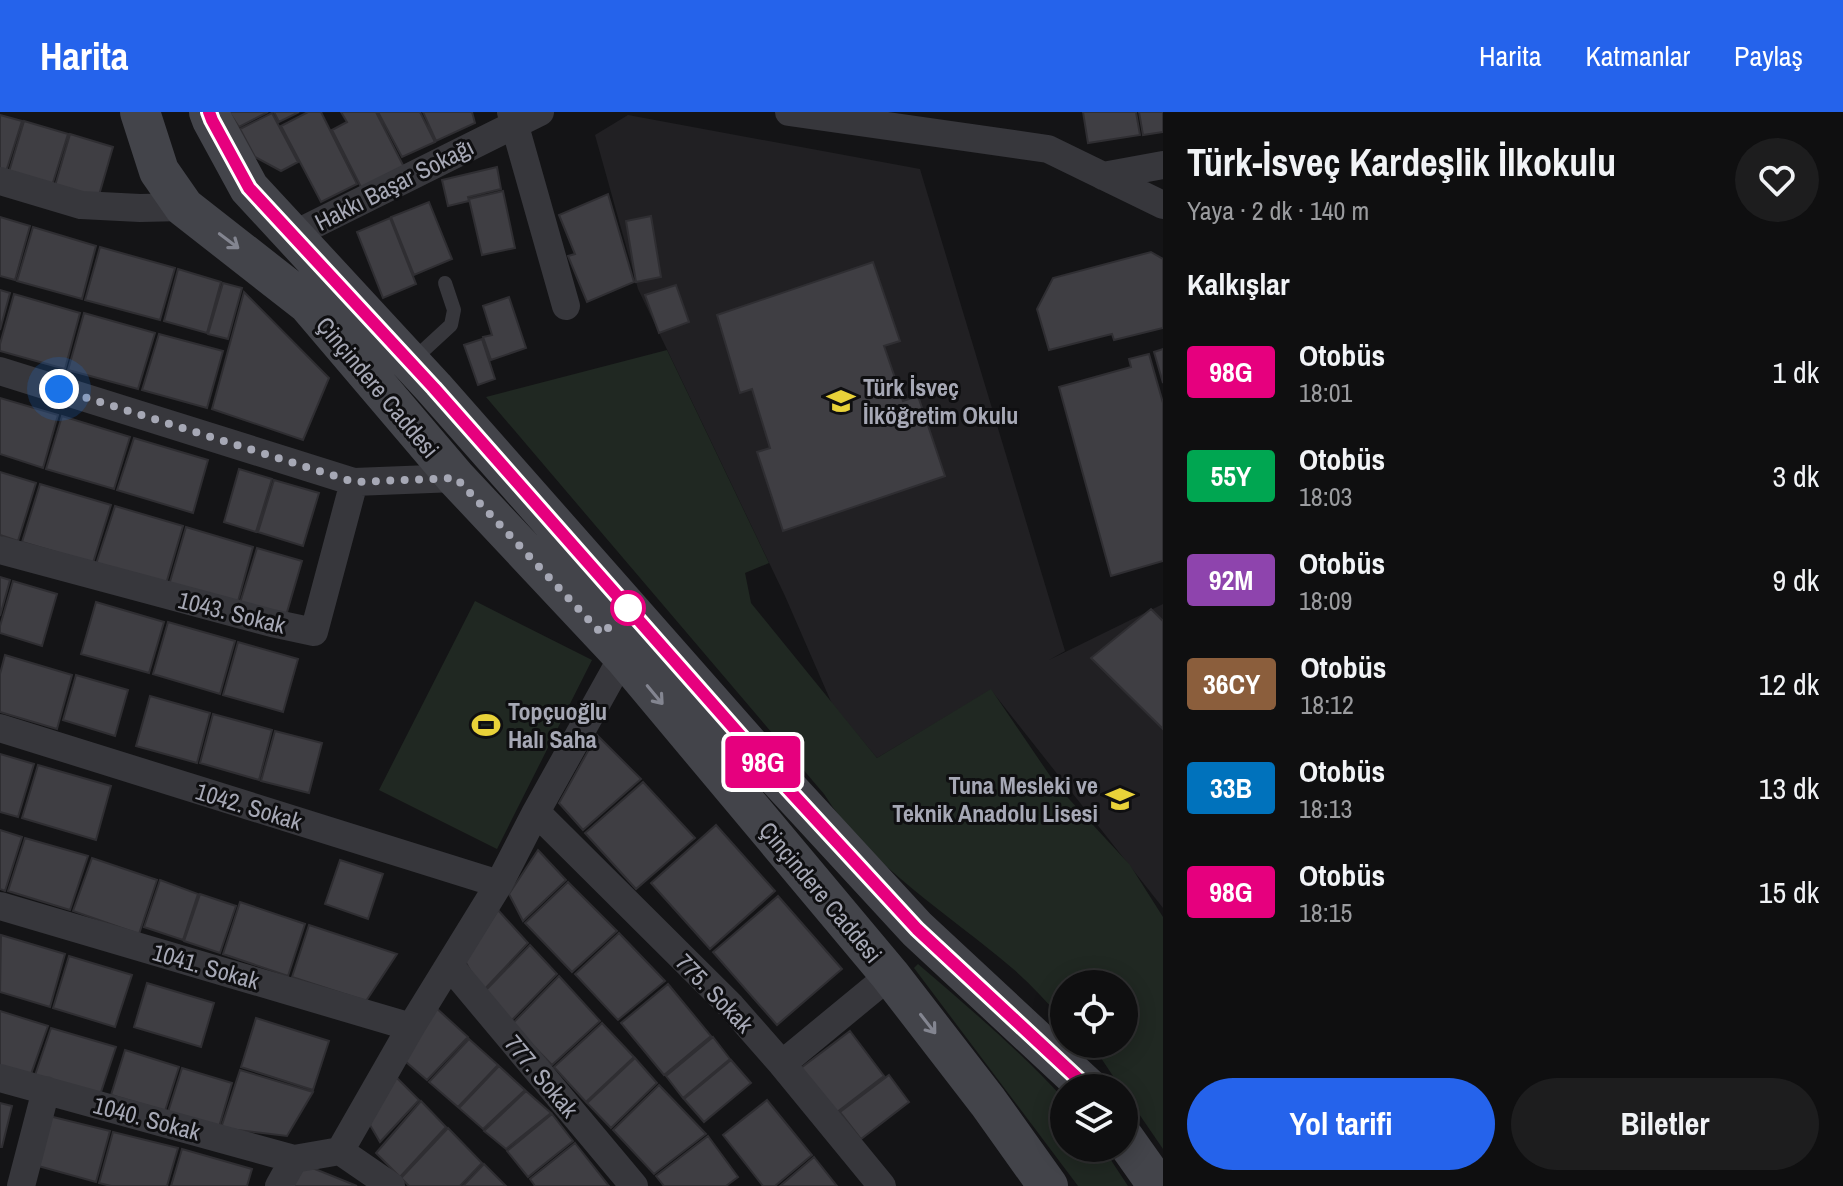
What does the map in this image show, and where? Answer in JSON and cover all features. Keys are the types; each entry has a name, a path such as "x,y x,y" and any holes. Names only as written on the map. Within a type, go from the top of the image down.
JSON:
{"main road":[{"name":"Çinçindere Caddesi","path":"140,112 159,171 184,207 308,304 456,478 623,656 890,975 1048,1186"},
{"name":"Çinçindere Caddesi","path":"209,112 249,188 291,236 410,362 777,777 917,929 1073,1074"},
{"path":"1138,1158 1158,1186"}],"street":[{"name":"Hakkı Başar Sokağı","path":"291,236 512,118 540,112"},
{"path":"789,112 954,124 1048,149 1163,205"},
{"path":"512,118 566,306"},
{"path":"1103,176 1163,165"},
{"path":"0,181 81,205 184,207"},
{"path":"0,371 354,482 456,478"},
{"name":"1043. Sokak","path":"0,550 314,632 354,482"},
{"path":"340,1151 411,1027 499,884 623,656"},
{"name":"1042. Sokak","path":"0,728 499,884"},
{"name":"775. Sokak","path":"536,812 731,1006 882,1186"},
{"name":"1041. Sokak","path":"0,906 411,1027"},
{"name":"777. Sokak","path":"450,966 634,1186"},
{"path":"782,1064 890,975"},
{"name":"1040. Sokak","path":"0,1078 294,1159"},
{"path":"21,1186 46,1090"},
{"path":"279,1186 294,1159 340,1151 391,1186"}],"lane":[{"path":"410,362 451,325 454,310 445,283"}],"shaded area":[{"name":"Türk İsveç İlköğretim Okulu","path":"628,115 920,169 1065,651 1049,660 1163,604 1163,908 991,690 877,758 832,704 785,596 638,289 595,135"},
{"path":"667,350 769,563 745,573 751,603 877,758 991,689 1057,786 1130,865 1163,917 1163,1149 1138,1112 1138,1074 1112,1074 1101,1058 1138,1058 1138,970 1050,970 1050,1006 1012,968 887,867 843,820 486,397"},
{"name":"Topçuoğlu Halı Saha","path":"475,601 592,660 497,849 379,790"},
{"path":"918,964 1050,1084 1050,1149 914,968"},
{"path":"1060,1162 1112,1162 1128,1186 1078,1186"}],"building":[{"path":"229,112 268,112 239,127"},
{"path":"274,112 299,112 279,122"},
{"path":"308,112 321,112 357,184 321,202 281,126"},
{"path":"341,112 376,112 405,169 363,191 332,130 347,122"},
{"path":"378,112 420,112 435,142 402,157"},
{"path":"423,112 472,112 475,123 436,141"},
{"path":"1083,112 1136,112 1140,135 1088,143"},
{"path":"1139,112 1163,112 1163,132 1143,135"},
{"path":"272,113 298,162 281,171 255,157 240,129"},
{"path":"0,115 22,121 5,175 0,173"},
{"path":"24,121 68,134 51,189 8,175"},
{"path":"70,134 113,147 97,202 54,189"},
{"path":"497,167 501,189 468,197 469,201 448,206 442,180"},
{"path":"503,191 515,248 482,255 469,199"},
{"path":"608,194 634,282 587,302 568,256 575,254 559,215"},
{"path":"429,202 452,259 414,275 391,217"},
{"path":"651,216 661,277 636,282 626,221"},
{"path":"0,217 30,226 15,280 0,276"},
{"path":"390,218 416,284 383,298 357,232"},
{"path":"33,227 96,246 82,299 17,281"},
{"path":"100,247 175,268 160,320 85,300"},
{"path":"1151,252 1163,259 1163,328 1114,340 1112,334 1049,350 1037,309 1053,278"},
{"path":"873,262 900,341 884,346 903,401 918,396 945,476 783,531 757,452 770,448 752,389 740,393 717,315"},
{"path":"178,269 221,282 207,333 164,321"},
{"path":"223,283 242,288 228,339 208,334"},
{"path":"676,285 689,322 659,333 645,295"},
{"path":"0,290 10,293 0,330"},
{"path":"244,292 329,378 303,440 212,409"},
{"path":"14,294 80,313 65,369 0,351"},
{"path":"509,297 526,348 491,360 483,337 492,335 483,306"},
{"path":"84,313 155,333 138,389 68,370"},
{"path":"159,334 223,351 207,408 142,390"},
{"path":"482,339 495,379 478,385 464,345"},
{"path":"1163,349 1163,383 1154,352"},
{"path":"1149,354 1163,403 1163,561 1111,576 1059,387 1131,367 1129,359"},
{"path":"0,398 58,415 43,468 0,454"},
{"path":"62,416 130,437 114,489 46,469"},
{"path":"134,438 208,460 193,513 117,490"},
{"path":"239,469 272,479 256,532 224,522"},
{"path":"0,472 36,483 18,541 0,535"},
{"path":"274,480 319,493 303,546 258,532"},
{"path":"40,484 111,505 93,563 22,542"},
{"path":"115,506 183,526 166,584 96,564"},
{"path":"186,527 253,547 237,605 169,585"},
{"path":"257,548 302,561 285,619 239,606"},
{"path":"0,577 10,580 0,616"},
{"path":"13,581 57,594 42,646 0,633"},
{"path":"96,602 164,622 149,673 81,654"},
{"path":"1151,609 1163,621 1163,729 1091,658"},
{"path":"168,622 235,641 220,694 153,674"},
{"path":"238,642 298,659 283,712 223,695"},
{"path":"5,655 72,675 57,729 0,712 0,674"},
{"path":"76,675 128,690 115,736 63,720"},
{"path":"150,696 210,713 197,763 136,746"},
{"path":"213,714 272,730 259,780 200,763"},
{"path":"275,731 322,743 309,793 261,781"},
{"path":"597,735 641,779 583,830 559,803"},
{"path":"0,754 34,764 18,817 0,812"},
{"path":"38,765 111,786 96,840 22,818"},
{"path":"643,782 695,838 636,889 585,833"},
{"path":"716,825 775,891 710,949 651,883"},
{"path":"0,830 22,837 5,891 0,889"},
{"path":"25,838 88,856 70,910 8,891"},
{"path":"538,850 566,880 523,921 509,894"},
{"path":"92,858 157,880 139,934 73,911"},
{"path":"340,860 383,874 368,919 325,904"},
{"path":"160,880 198,894 183,940 144,927"},
{"path":"568,882 617,931 572,972 525,923"},
{"path":"200,894 236,906 220,953 184,941"},
{"path":"778,896 842,969 777,1025 713,952"},
{"path":"240,902 305,924 288,976 223,954"},
{"path":"498,910 528,943 482,992 465,961"},
{"path":"309,925 397,954 366,1001 292,977"},
{"path":"619,933 665,981 618,1020 575,974"},
{"path":"1,935 65,954 50,1007 0,992"},
{"path":"530,945 557,974 510,1022 483,993"},
{"path":"69,956 132,975 115,1027 53,1008"},
{"path":"559,976 600,1021 552,1065 512,1024"},
{"path":"147,983 214,1003 201,1047 134,1027"},
{"path":"668,984 711,1036 664,1075 621,1023"},
{"path":"434,1006 468,1037 427,1080 398,1055"},
{"path":"0,1011 48,1026 30,1077 0,1067"},
{"path":"256,1018 329,1041 313,1090 241,1067"},
{"path":"602,1023 634,1057 586,1102 554,1067"},
{"path":"51,1028 116,1047 99,1098 34,1078"},
{"path":"850,1031 884,1076 832,1116 797,1071"},
{"path":"713,1037 730,1059 683,1098 666,1076"},
{"path":"469,1039 498,1065 458,1107 429,1082"},
{"path":"125,1050 179,1067 165,1111 111,1095"},
{"path":"635,1058 657,1083 611,1128 587,1103"},
{"path":"731,1060 751,1083 704,1122 684,1099"},
{"path":"499,1066 525,1090 483,1129 459,1108"},
{"path":"182,1068 232,1083 219,1127 168,1112"},
{"path":"240,1070 313,1092 287,1136 221,1128"},
{"path":"391,1072 419,1100 380,1142 370,1125"},
{"path":"889,1075 909,1102 861,1139 840,1112"},
{"path":"659,1085 706,1134 654,1174 613,1130"},
{"path":"526,1091 551,1113 506,1149 484,1131"},
{"path":"767,1100 812,1155 775,1186 763,1186 723,1135"},
{"path":"421,1101 446,1127 400,1177 376,1153"},
{"path":"0,1103 12,1106 2,1147 0,1147"},
{"path":"552,1114 573,1141 528,1177 507,1151"},
{"path":"45,1115 110,1131 96,1182 31,1164"},
{"path":"448,1128 482,1163 460,1186 409,1186 401,1178"},
{"path":"113,1132 178,1148 167,1186 111,1186 99,1183"},
{"path":"708,1136 738,1177 726,1186 664,1186 656,1176"},
{"path":"575,1143 609,1186 535,1186 530,1179"},
{"path":"182,1149 252,1169 247,1186 171,1186"},
{"path":"814,1157 837,1186 780,1186"},
{"path":"484,1164 506,1186 463,1186"},
{"path":"305,1165 357,1186 293,1186"}],"bus line":[{"name":"98G","path":"209,112 249,188 291,236 434,388 777,777 917,929 1073,1074"}],"place":[{"name":"Türk İsveç İlköğretim Okulu","path":"841,401"},
{"name":"Topçuoğlu Halı Saha","path":"486,725"},
{"name":"Tuna Mesleki ve Teknik Anadolu Lisesi","path":"1120,799"}],"route":[{"path":"59,389 354,482 456,478 602,634 628,608"}]}
